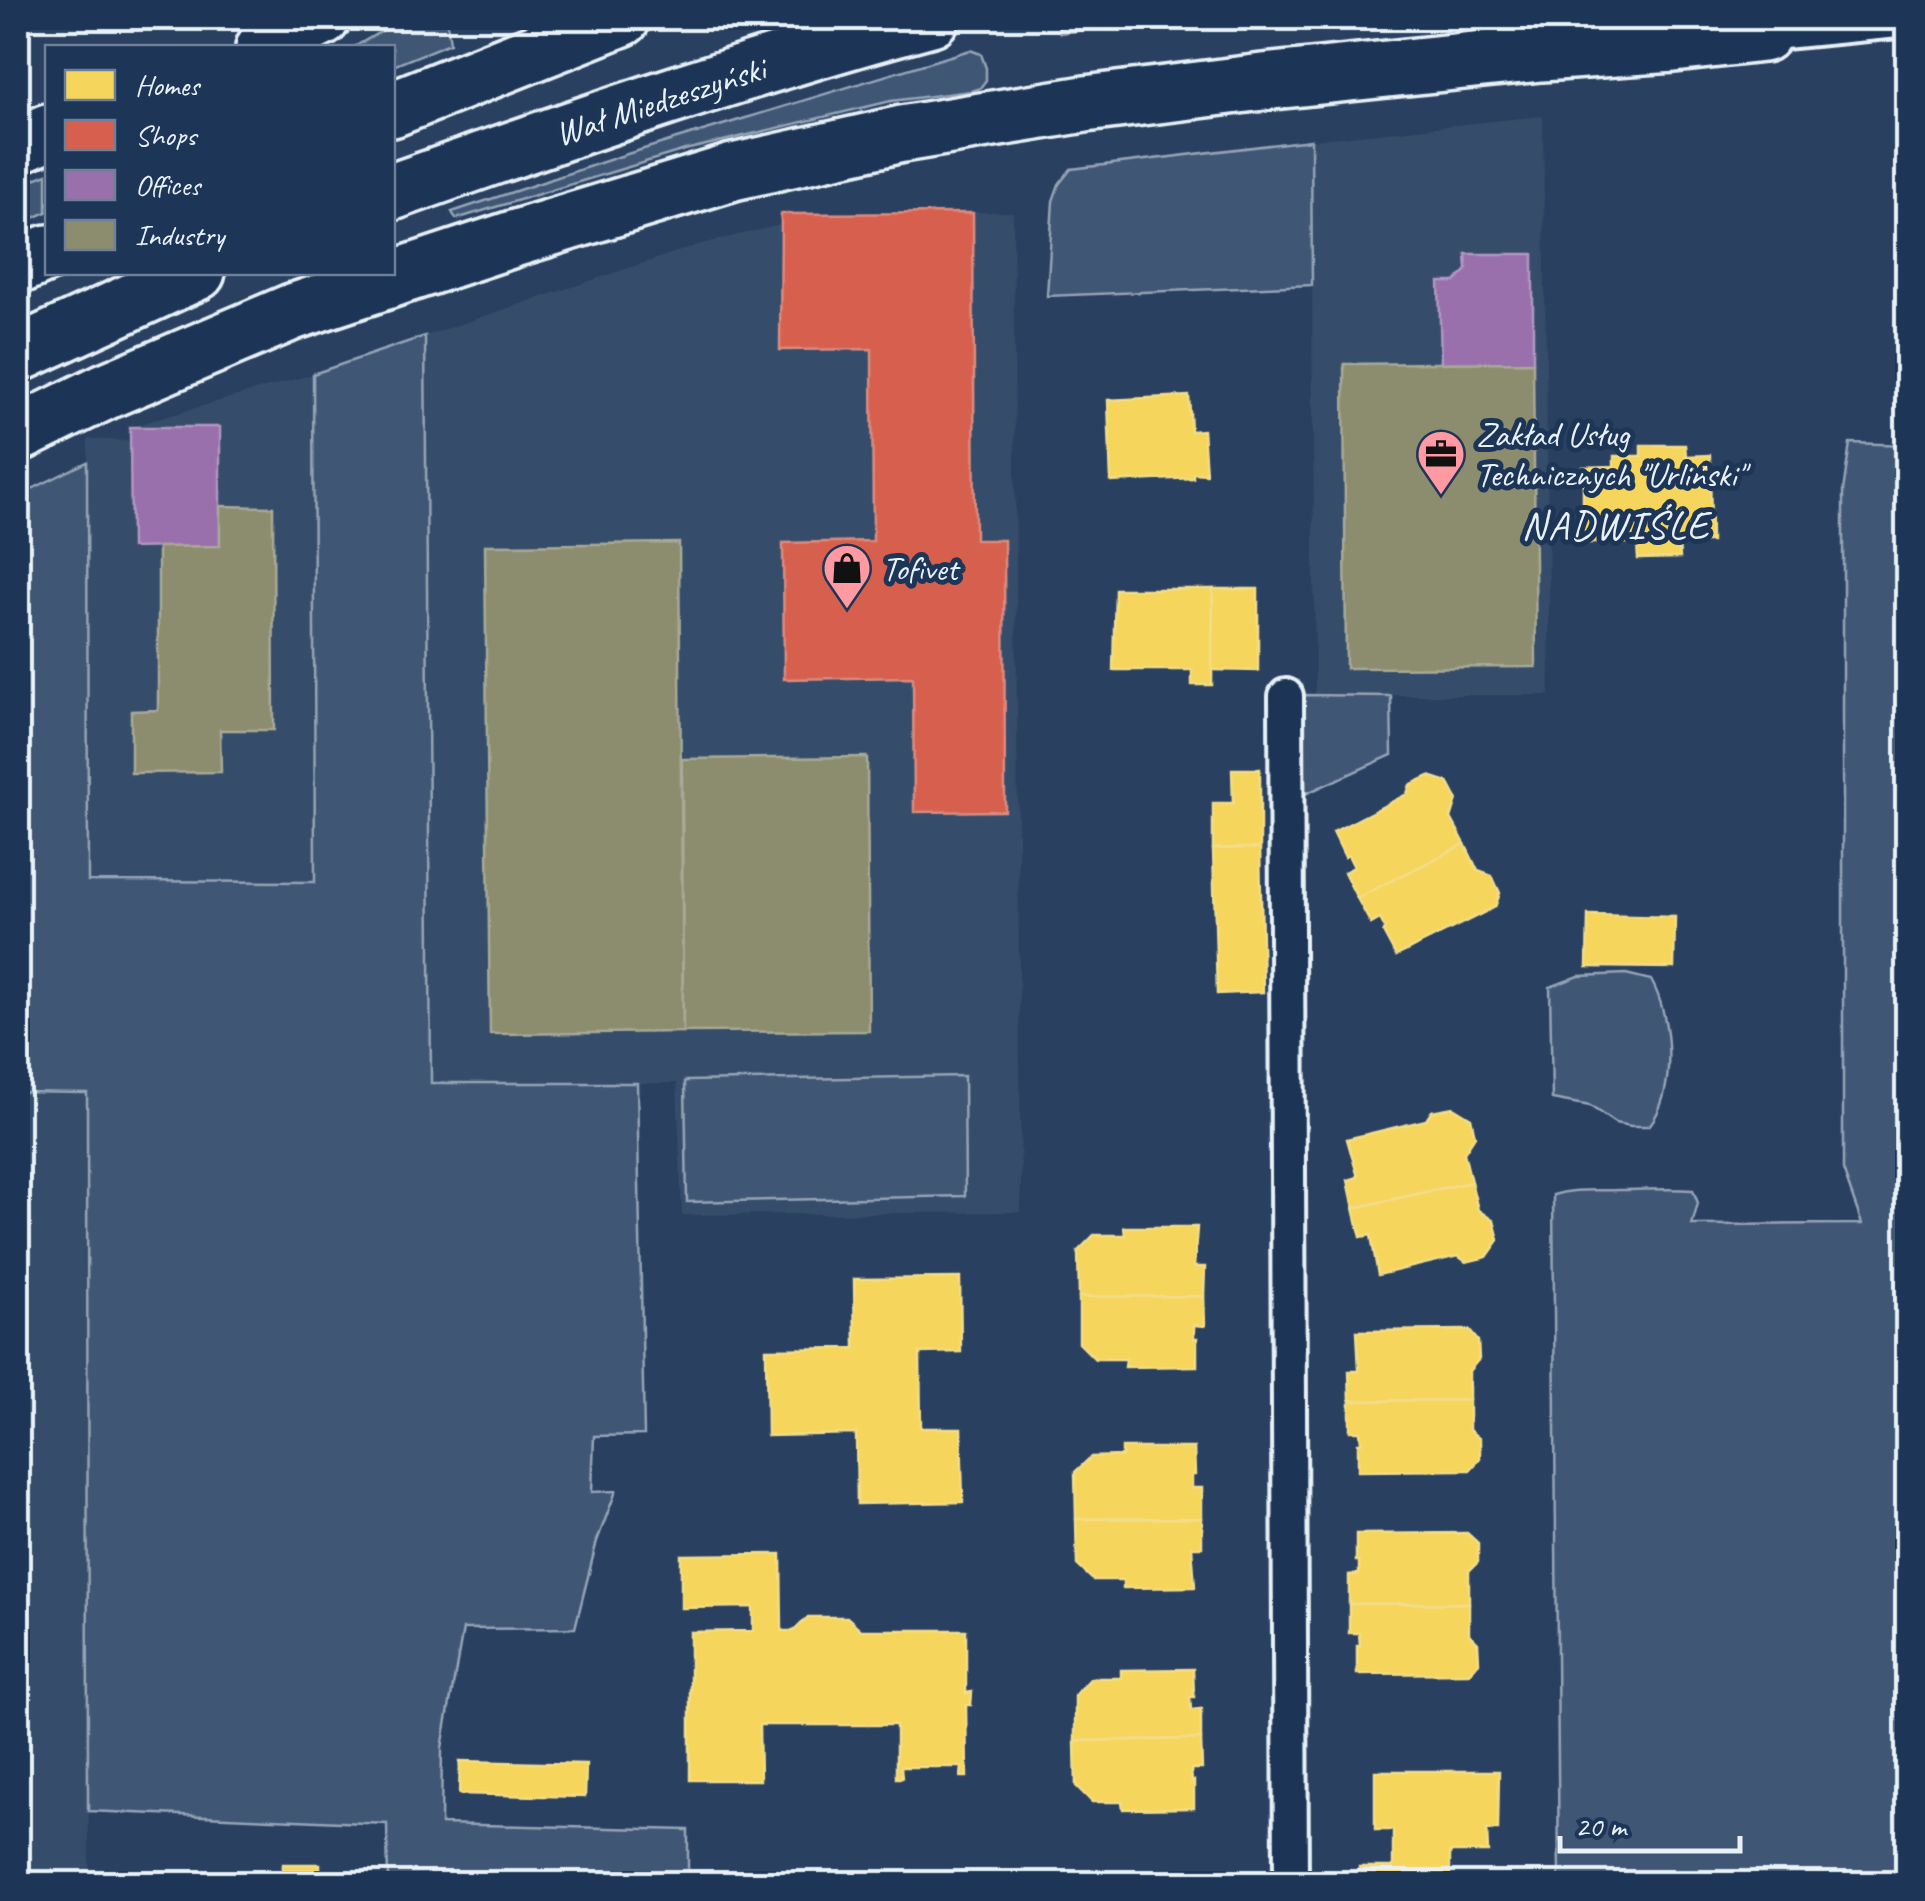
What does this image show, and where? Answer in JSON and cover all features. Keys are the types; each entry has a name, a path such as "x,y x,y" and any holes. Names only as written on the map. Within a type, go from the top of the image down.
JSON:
{"street":[{"path":"270,45 322,18"},
{"path":"395,108 622,18"},
{"name":"Wał Miedzeszyński","path":"395,191 634,108 931,18"},
{"path":"18,434 292,312 732,172 902,134 1085,104 1542,53 1680,31 1761,26"},
{"path":"18,144 45,133"},
{"path":"18,266 45,254"},
{"path":"18,354 191,275"}],"lane":[{"path":"1761,26 1908,20"},
{"path":"1286,696 1291,1884"}],"shaded area":[{"path":"404,18 444,18 450,43 395,65 395,45 357,45"},
{"path":"1099,18 1190,18 1060,33 1058,27"},
{"path":"1437,18 1525,18 1526,24 1447,33 1439,27"},
{"path":"970,50 981,54 986,68 986,80 971,91 891,101 685,150 456,219 452,212 624,155"},
{"path":"1543,116 1550,695 1315,695 1311,140"},
{"path":"1311,140 1312,285 1047,296 1053,201 1059,184 1071,169"},
{"path":"45,175 45,213 18,225 18,185"},
{"path":"1013,212 1021,1212 682,1215 677,1083 431,1083 425,336 701,244 780,225 781,214"},
{"path":"425,336 431,1083 637,1083 644,1435 594,1436 592,1492 616,1491 597,1541 575,1628 463,1629 442,1748 441,1824 688,1830 688,1883 388,1883 387,1824 88,1811 87,1093 18,1092 18,496 87,462 88,881 315,882 313,374"},
{"path":"313,374 315,882 88,881 88,439 129,441 130,427"},
{"path":"1850,443 1908,445 1907,1883 1559,1883 1553,1195 1585,1190 1693,1190 1698,1203 1692,1225 1862,1224 1843,1170 1843,491"},
{"path":"1303,695 1391,696 1392,755 1305,794"},
{"path":"1626,974 1651,980 1667,1033 1664,1094 1649,1126 1615,1123 1590,1106 1552,1099 1550,987 1579,976"},
{"path":"964,1076 965,1196 687,1202 685,1081"},
{"path":"18,1092 87,1093 89,1883 18,1884"}],"building: Homes":[{"path":"1896,247 1908,247 1908,351 1897,351"},
{"path":"1189,396 1191,431 1203,430 1206,474 1111,482 1108,400"},
{"path":"1641,445 1685,445 1686,456 1710,455 1711,542 1679,542 1680,558 1638,559 1637,543 1583,543 1583,467 1614,466 1614,456 1641,456"},
{"path":"1115,589 1213,589 1212,685 1192,685 1192,670 1113,670"},
{"path":"1213,589 1258,589 1258,671 1212,670"},
{"path":"1232,769 1260,769 1260,848 1213,849 1213,803 1233,803"},
{"path":"1429,776 1448,782 1457,799 1451,818 1465,844 1357,898 1344,872 1354,867 1333,832 1407,794 1410,785"},
{"path":"1465,844 1478,871 1492,876 1500,893 1495,907 1396,956 1380,919 1371,924 1357,898"},
{"path":"1260,848 1263,992 1217,994 1213,849"},
{"path":"1588,915 1675,917 1674,968 1587,967"},
{"path":"1453,1107 1471,1118 1475,1136 1464,1153 1471,1182 1354,1208 1348,1180 1358,1177 1347,1139 1426,1120 1432,1111"},
{"path":"1471,1182 1478,1210 1494,1221 1499,1240 1487,1257 1466,1262 1458,1256 1378,1275 1371,1235 1361,1237 1354,1208"},
{"path":"1124,1227 1197,1227 1194,1267 1205,1267 1204,1296 1079,1297 1078,1251 1094,1235 1125,1235"},
{"path":"960,1278 961,1352 920,1353 921,1428 961,1428 963,1502 857,1504 856,1434 767,1436 766,1349 855,1348 854,1279"},
{"path":"1204,1296 1205,1326 1194,1325 1197,1366 1125,1367 1126,1359 1095,1359 1079,1343 1079,1297"},
{"path":"1469,1330 1478,1341 1479,1359 1469,1371 1469,1400 1350,1401 1349,1371 1359,1371 1357,1331"},
{"path":"1469,1400 1469,1430 1480,1439 1480,1459 1470,1470 1358,1471 1360,1431 1350,1431 1350,1401"},
{"path":"1122,1448 1194,1448 1192,1488 1202,1488 1202,1518 1076,1519 1075,1472 1091,1457 1122,1456"},
{"path":"1202,1518 1202,1547 1192,1547 1195,1587 1123,1588 1123,1580 1093,1580 1077,1565 1076,1519"},
{"path":"1467,1533 1478,1543 1478,1562 1469,1571 1469,1603 1349,1604 1349,1575 1359,1574 1356,1534"},
{"path":"781,1554 782,1631 794,1631 808,1617 847,1617 861,1630 966,1630 966,1693 972,1692 971,1705 966,1705 967,1777 961,1777 962,1767 901,1767 902,1778 896,1778 896,1725 759,1725 760,1780 690,1780 690,1632 753,1631 753,1607 681,1608 681,1555"},
{"path":"1469,1603 1469,1634 1478,1643 1479,1662 1469,1673 1357,1674 1359,1633 1349,1633 1349,1604"},
{"path":"1193,1669 1191,1710 1201,1709 1201,1739 1075,1741 1075,1695 1091,1678 1121,1678 1121,1670"},
{"path":"1201,1739 1202,1769 1191,1769 1194,1808 1123,1809 1122,1802 1092,1802 1076,1786 1075,1741"},
{"path":"460,1761 586,1764 585,1797 459,1794"},
{"path":"1375,1771 1499,1771 1498,1830 1487,1830 1488,1852 1450,1852 1450,1884 1359,1884 1359,1867 1393,1867 1393,1830 1375,1830"},
{"path":"283,1864 320,1864 320,1883 352,1884 238,1884 282,1883"}],"building: Shops":[{"path":"973,213 975,540 1004,540 1005,811 914,812 913,677 784,679 783,543 873,541 872,349 780,350 781,214"}],"building: Offices":[{"path":"1466,254 1533,254 1533,362 1441,363 1439,282 1455,282 1467,270"},
{"path":"130,427 220,427 220,546 131,548"}],"building: Industry":[{"path":"1533,362 1536,667 1346,668 1344,364"},
{"path":"220,506 273,507 274,730 220,730 221,772 131,773 131,711 158,710 158,547 220,546"},
{"path":"679,543 683,1032 490,1034 485,545"},
{"path":"867,757 869,1031 683,1032 682,759"}],"place":[{"name":"Zakład Usług Technicznych \"Urliński\"","path":"1441,496"},
{"name":"Tofivet","path":"847,610"}],"district":[{"name":"NADWIŚLE","path":"1616,525"}]}
